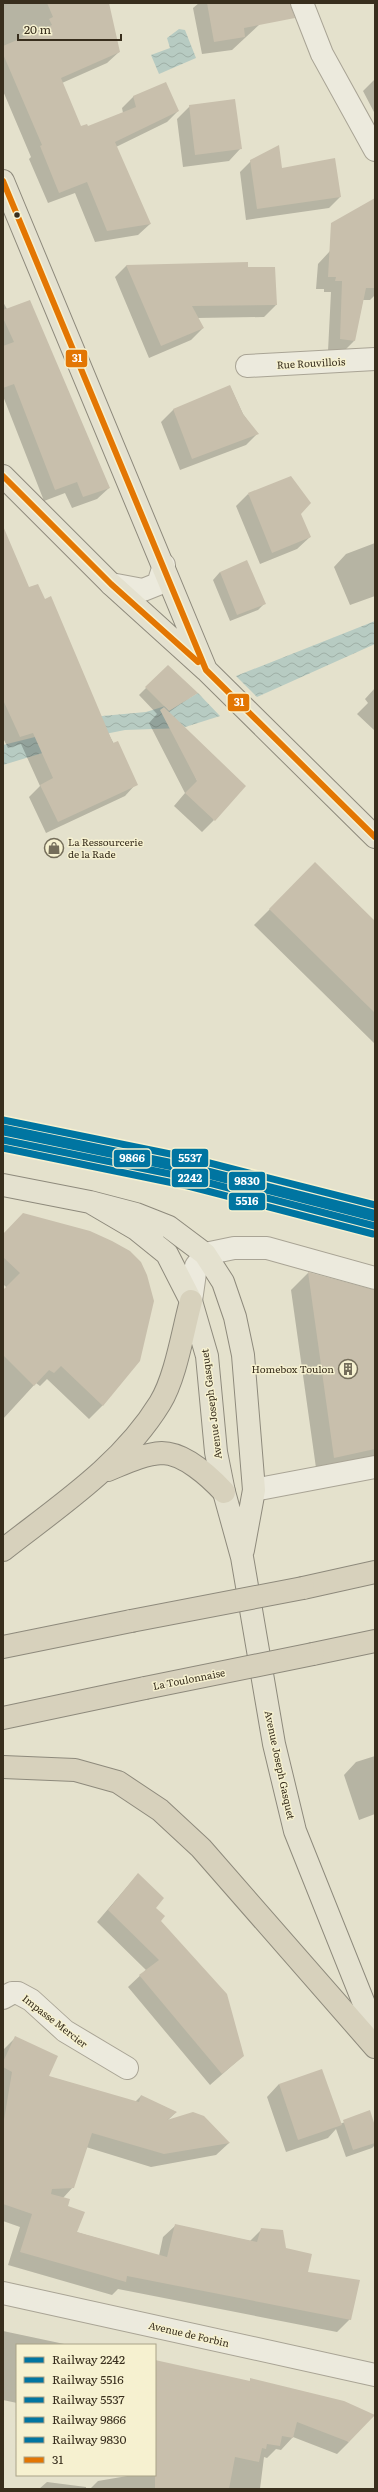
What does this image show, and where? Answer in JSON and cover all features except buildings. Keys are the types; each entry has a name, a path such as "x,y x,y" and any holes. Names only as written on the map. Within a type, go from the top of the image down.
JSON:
{"highway":[{"path":"3,1550 100,1474 131,1441 161,1402 174,1366 191,1301"},
{"path":"100,1474 135,1458 163,1453 186,1461 207,1474 224,1492"},
{"path":"3,1647 303,1588 375,1572"},
{"name":"La Toulonnaise","path":"3,1718 375,1641"},
{"path":"3,1766 75,1770 118,1782 160,1810 201,1848 375,2047"}],"main road":[{"path":"3,181 164,565 206,670"},
{"path":"3,476 111,584 206,670 375,837"},
{"name":"Avenue Joseph Gasquet","path":"5,1188 90,1202 136,1214 169,1227 206,1254 223,1282 235,1317 243,1355 254,1490 242,1557"},
{"name":"Avenue Joseph Gasquet","path":"90,1202 136,1229 167,1254 191,1301 207,1356 216,1452 224,1492 242,1557 274,1744 295,1831 328,1919 349,1964 375,2031"},
{"name":"Avenue Joseph Gasquet","path":"349,1964 375,1995"}],"street":[{"path":"302,3 322,54 375,150"},
{"name":"Rue Rouvillois","path":"247,366 375,359"},
{"path":"111,584 143,590 158,584 164,565"},
{"path":"191,1301 196,1266 206,1254 234,1248 267,1248 375,1278"},
{"path":"254,1490 375,1467"},
{"name":"Impasse Mercier","path":"3,1998 12,1993 24,1996 65,2031 127,2068"},
{"name":"Avenue de Forbin","path":"3,2293 375,2375"}],"water":[{"path":"179,29 185,30 196,58 159,74 151,55 170,48 167,38"},
{"path":"375,621 375,644 257,697 236,676"},
{"path":"198,693 220,716 182,728 125,730 105,734 3,765 3,745 35,737 102,716 146,712 188,699"}],"rail line":[{"name":"5537","path":"3,1120 190,1158 375,1205"},
{"name":"9830","path":"3,1128 188,1166 373,1213"},
{"name":"9866","path":"4,1132 192,1171 375,1218"},
{"name":"2242","path":"3,1140 190,1178 375,1226"},
{"name":"5516","path":"3,1148 188,1186 373,1234"}],"transit line":[{"name":"31","path":"3,181 206,670 375,837"},
{"name":"31","path":"3,476 111,584 198,662"}],"place":[{"name":"La Ressourcerie de la Rade","path":"54,848"},
{"name":"Homebox Toulon","path":"348,1369"}]}
